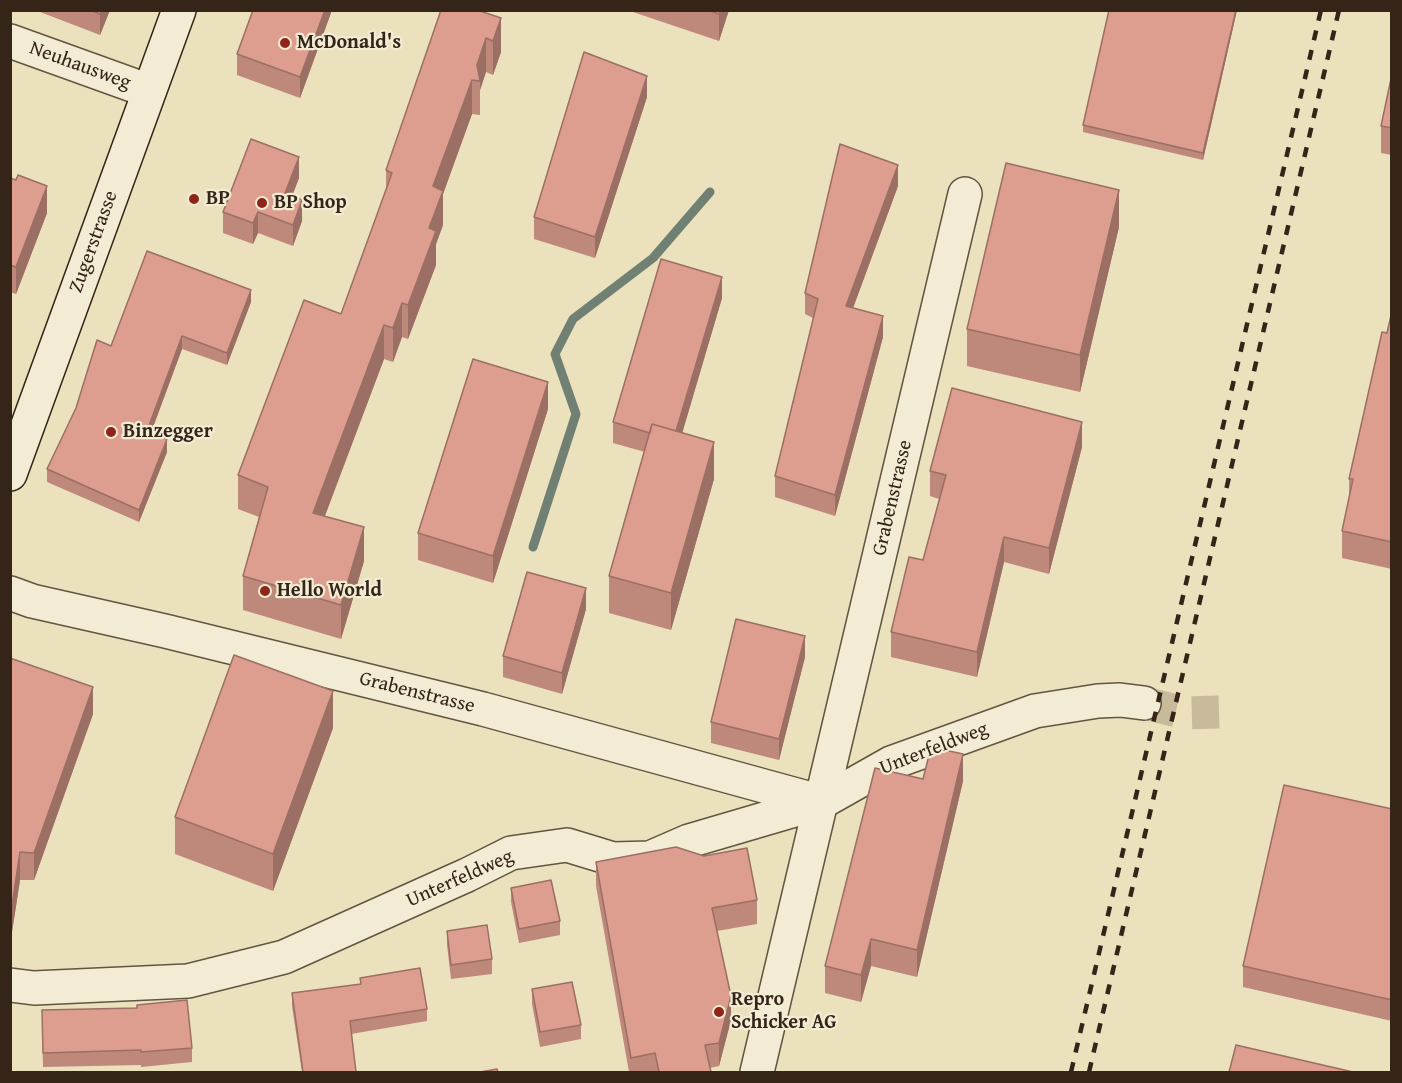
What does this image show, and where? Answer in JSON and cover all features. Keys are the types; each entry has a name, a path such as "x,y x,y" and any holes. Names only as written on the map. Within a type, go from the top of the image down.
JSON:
{"street":[{"name":"Zugerstrasse","path":"10,474 179,10"},
{"name":"Neuhausweg","path":"10,41 149,91"},
{"name":"Grabenstrasse","path":"757,1072 965,194"},
{"name":"Grabenstrasse","path":"10,593 32,601 483,709 822,802"},
{"name":"Unterfeldweg","path":"10,985 34,988 188,981 284,957 468,875 511,853 567,845 613,859 650,858 689,841 822,802 891,762 1035,711 1098,701 1120,700 1144,703"}],"building":[{"path":"90,10 102,10 100,14"},
{"name":"McDonald's","path":"253,10 325,10 300,77 237,54"},
{"path":"441,10 477,10 501,18 493,41 486,38 477,65 480,81 472,80 433,186 443,191 429,228 436,231 408,305 402,303 393,328 384,325 313,513 364,527 341,605 243,576 268,487 238,475 304,300 341,314 392,173 386,170"},
{"path":"708,10 721,10 719,14"},
{"path":"1109,10 1236,10 1203,153 1083,125"},
{"path":"584,52 647,76 595,237 534,217"},
{"path":"1392,74 1392,128 1381,126"},
{"name":"BP Shop","path":"251,139 299,157 285,193 302,200 293,225 258,212 253,223 223,212"},
{"path":"840,144 898,165 846,306 883,316 835,495 775,476 818,299 805,293"},
{"path":"1006,163 1119,190 1080,355 967,329"},
{"path":"18,175 47,186 16,267 10,265 10,178 16,180"},
{"path":"147,251 251,290 227,353 182,336 147,431 167,439 139,510 47,469 76,408 97,340 111,346"},
{"path":"661,259 722,277 676,431 652,424 650,433 613,422"},
{"path":"1392,311 1392,542 1342,531 1353,479 1349,479 1382,332 1387,333"},
{"path":"473,359 548,382 493,556 418,533"},
{"path":"952,388 1082,422 1049,548 1004,537 977,652 891,632 909,557 923,560 946,475 930,471"},
{"path":"652,424 714,442 671,593 609,576"},
{"path":"527,572 586,588 562,673 503,656"},
{"path":"736,619 805,636 779,739 711,722"},
{"path":"234,655 333,691 273,854 175,817"},
{"path":"10,658 93,687 34,853 20,852 10,918"},
{"path":"931,747 963,754 917,950 871,939 861,975 825,966 875,768 923,779"},
{"path":"1284,785 1392,809 1392,1000 1243,966"},
{"path":"676,847 704,856 747,848 757,900 712,908 731,996 719,1043 705,1045 711,1072 659,1072 655,1053 631,1058 596,862"},
{"path":"551,880 560,921 519,929 511,888"},
{"path":"487,925 492,959 451,965 447,931"},
{"path":"420,968 427,1009 350,1021 356,1072 303,1072 292,993 361,984 360,978"},
{"path":"572,982 581,1025 540,1032 532,989"},
{"path":"187,1000 192,1048 141,1052 141,1050 43,1053 42,1010 137,1008 137,1005"},
{"path":"1236,1045 1353,1072 1229,1072"},
{"path":"497,1069 498,1072 480,1072"}],"waterway":[{"path":"533,547 576,414 555,354 573,319 653,258 710,192"}],"tunnel":[{"path":"1144,703 1185,713 1219,712"}],"railway":[{"path":"1071,1072 1321,10"},
{"path":"1089,1072 1339,10"}],"place":[{"name":"McDonald's","path":"285,43"},
{"name":"BP","path":"194,199"},
{"name":"BP Shop","path":"262,203"},
{"name":"Binzegger","path":"111,432"},
{"name":"Hello World","path":"265,591"},
{"name":"Repro Schicker AG","path":"719,1012"}]}
